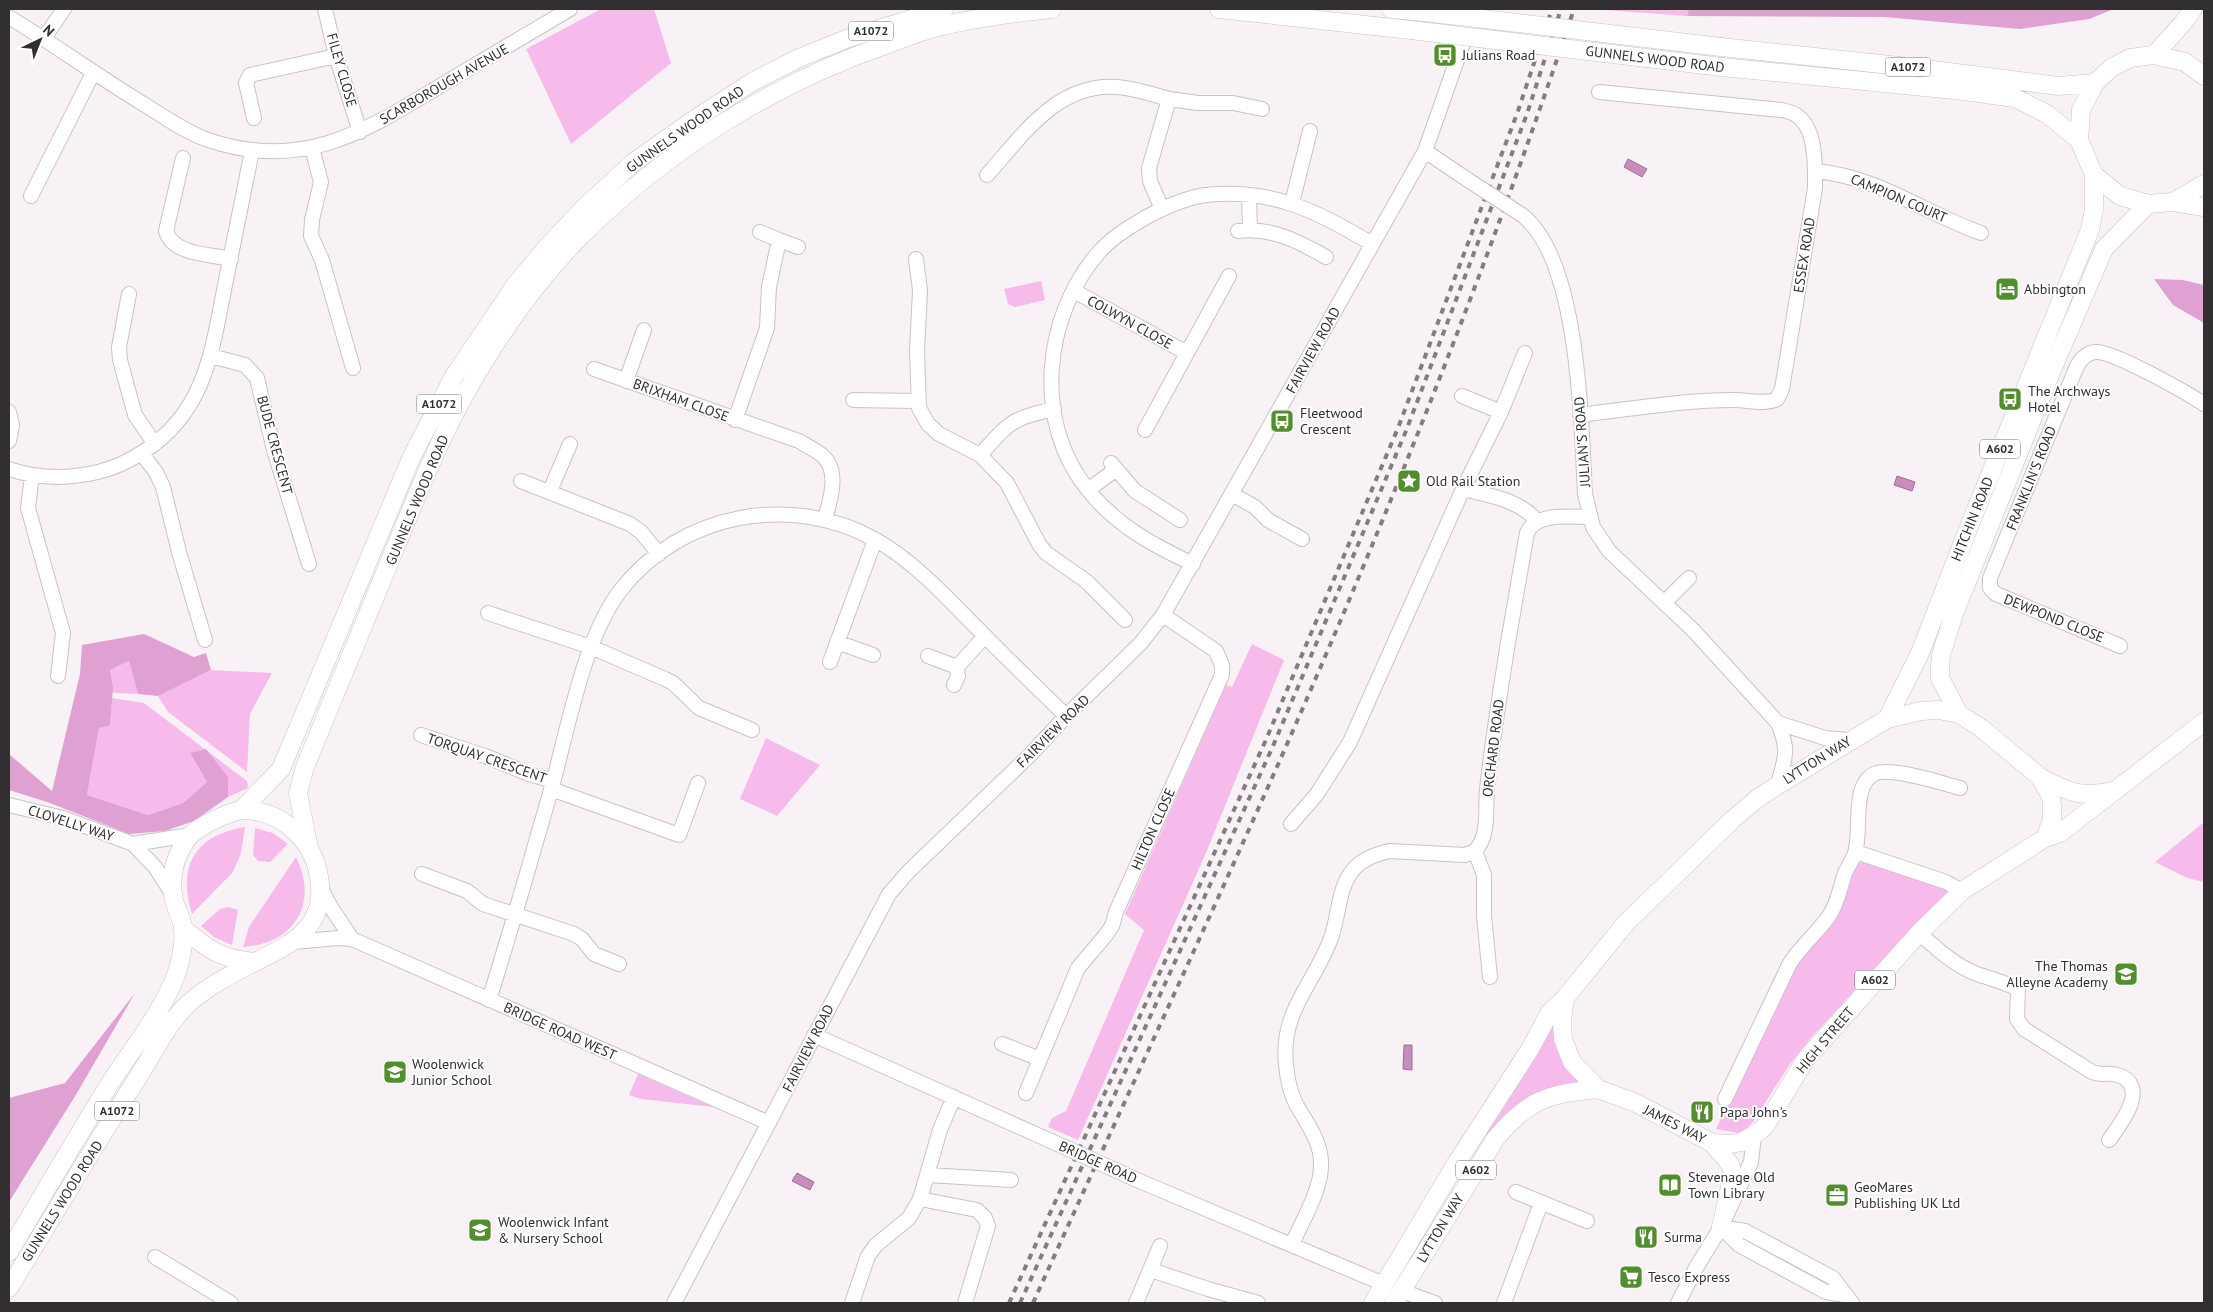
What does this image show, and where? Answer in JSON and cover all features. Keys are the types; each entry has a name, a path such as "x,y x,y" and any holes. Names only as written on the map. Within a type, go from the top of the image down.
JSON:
{"main road":[{"name":"GUNNELS WOOD ROAD","path":"9,1252 109,1085 171,989 179,965 184,929 172,895 174,869 179,852 190,835 205,825 241,810 281,770 412,456 454,376 516,284 548,246 634,162 752,82 799,58 846,39 944,9"},
{"name":"GUNNELS WOOD ROAD","path":"9,1288 127,1095 185,1006 200,994 254,962 277,953 294,942 308,927 318,909 320,887 316,865 308,844 298,793 305,767 432,458 464,395 505,330 544,279 577,240 630,192 658,170 693,143 748,108 794,83 851,57 932,29 971,20 1052,9"},
{"name":"GUNNELS WOOD ROAD","path":"1219,9 1722,67 1964,91 2015,98 2047,114 2080,140"},
{"name":"GUNNELS WOOD ROAD","path":"1391,9 1909,67 2058,86 2095,83"},
{"path":"2154,55 2193,9"},
{"name":"A602","path":"2204,72 2185,62 2154,55 2124,61 2111,68 2095,83 2081,110 2080,140 2094,174 2120,196 2148,204 2173,202 2204,184"},
{"name":"HITCHIN ROAD","path":"1887,719 1920,653 1970,524 2090,230 2094,209 2094,174"},
{"path":"2173,202 2204,207"},
{"name":"HITCHIN ROAD","path":"1960,714 1940,678 1940,655 1954,614 2049,377 2104,249 2148,204"},
{"name":"LYTTON WAY","path":"1373,1303 1454,1167 1530,1049 1550,1012 1565,998 1626,923 1732,820 1778,784 1887,719 1921,710 1939,710 1960,714 2040,776 2051,797 2052,805 2052,820 2045,838"},
{"path":"2045,838 2060,833 2090,811 2112,791 2204,722"},
{"path":"2040,776 2065,790 2091,796 2112,791"},
{"name":"GUNNELS WOOD ROAD","path":"241,810 268,814 287,824 308,844"},
{"name":"HIGH STREET","path":"1754,1136 1769,1120 1806,1059 1919,933 1962,892 2045,838"},
{"name":"GUNNELS WOOD ROAD","path":"184,929 204,947 230,959 254,962"},
{"name":"A602","path":"1565,998 1562,1022 1563,1039 1577,1069 1598,1089"},
{"name":"LYTTON WAY","path":"1398,1297 1496,1138 1511,1120 1530,1105 1549,1096 1598,1089"},
{"name":"JAMES WAY","path":"1598,1089 1636,1104 1712,1143 1731,1144 1742,1142 1754,1136"},
{"path":"1712,1143 1730,1164 1733,1174 1721,1227"}],"street":[{"path":"44,38 64,9"},
{"name":"FILEY CLOSE","path":"325,9 336,56 360,132"},
{"name":"SCARBOROUGH AVENUE","path":"9,17 173,123 206,140 252,151 285,152 312,148 360,132 570,9"},
{"name":"FAIRVIEW ROAD","path":"674,1303 890,894 908,872 1032,753 1066,716 1140,644 1162,615 1193,564 1425,151 1475,9"},
{"path":"254,118 246,83 250,75 336,56"},
{"path":"30,196 93,73"},
{"path":"987,175 1044,111 1070,97 1094,89 1114,87 1134,89 1168,99 1198,103 1233,103 1262,109"},
{"name":"ESSEX ROAD","path":"1580,415 1705,401 1769,402 1777,399 1782,389 1815,188 1812,143 1805,124 1796,114 1781,110 1599,92"},
{"path":"1162,209 1150,181 1149,168 1168,99"},
{"path":"1292,203 1310,131"},
{"path":"312,148 321,182 312,220 311,236 322,260 352,368"},
{"path":"9,469 32,475 57,478 110,469 155,444 179,420 194,399 211,356 252,151"},
{"name":"JULIAN'S ROAD","path":"1425,151 1522,215 1541,236 1562,286 1574,342 1585,494 1596,534 1609,551 1693,630 1778,723 1787,752 1778,784"},
{"path":"183,158 166,230 169,240 178,248 231,259"},
{"name":"CAMPION COURT","path":"1815,171 1838,173 1868,183 1981,233"},
{"path":"1249,195 1244,230 1291,238 1326,257"},
{"path":"1193,564 1135,534 1109,514 1088,490 1066,451 1058,431 1051,381 1056,335 1074,291 1101,251 1132,226 1162,209 1203,196 1249,195 1292,203 1311,210 1372,244"},
{"path":"760,232 798,247"},
{"name":"BRIXHAM CLOSE","path":"735,420 767,328 769,287 779,240"},
{"path":"916,259 920,290 916,350 917,401 924,418 933,429 980,455 1007,484 1046,553 1086,581 1125,620"},
{"name":"COLWYN CLOSE","path":"1144,430 1229,276"},
{"name":"COLWYN CLOSE","path":"1074,291 1187,353"},
{"path":"129,294 120,347 120,360 135,414 155,444"},
{"name":"BRIXHAM CLOSE","path":"626,381 644,330"},
{"name":"FRANKLIN'S ROAD","path":"1990,588 1990,578 2077,366 2085,356 2095,352 2104,353 2145,371 2204,404"},
{"path":"1292,824 1317,794 1350,742 1463,490 1501,412 1525,353"},
{"name":"BUDE CRESCENT","path":"211,356 246,365 257,378 274,450 309,564"},
{"name":"BRIXHAM CLOSE","path":"594,369 799,441 824,457 832,474 832,496 825,519"},
{"path":"1462,396 1501,412"},
{"path":"853,400 917,401"},
{"path":"980,455 1004,428 1016,419 1054,409"},
{"path":"9,412 12,426 9,441"},
{"path":"550,491 570,444"},
{"path":"141,453 156,472 163,487 179,552 205,640"},
{"path":"1088,490 1113,466 1135,491 1180,520"},
{"path":"32,475 28,508 64,633 58,676"},
{"path":"521,481 630,524 642,532 659,554"},
{"path":"1463,490 1514,503 1537,521 1551,518 1590,517"},
{"path":"1232,494 1255,507 1268,520 1302,539"},
{"name":"TORQUAY CRESCENT","path":"489,1000 531,860 572,707 591,648 620,591 659,554 681,540 714,526 754,514 789,513 825,519 850,527 875,540 914,566 1066,716"},
{"name":"ORCHARD ROAD","path":"1475,851 1482,843 1484,833 1487,791 1501,684 1527,533 1537,521"},
{"path":"830,662 875,540"},
{"path":"1664,603 1689,578"},
{"name":"DEWPOND CLOSE","path":"1990,588 1996,594 2120,646"},
{"path":"488,613 591,648 665,679 673,683 699,708 752,730"},
{"name":"HILTON CLOSE","path":"1026,1093 1078,968 1112,926 1116,912 1222,675 1222,665 1216,652 1162,615"},
{"path":"954,685 958,676 957,667 984,636"},
{"path":"837,642 873,655"},
{"path":"928,656 957,667"},
{"name":"JULIAN'S ROAD","path":"1778,723 1825,738 1849,740"},
{"name":"TORQUAY CRESCENT","path":"421,735 484,756 679,835 698,783"},
{"path":"1725,1099 1790,963 1833,909 1856,852 1862,787 1873,774 1887,771 1960,788"},
{"name":"CLOVELLY WAY","path":"9,805 62,818 133,844 155,867 172,895"},
{"name":"CLOVELLY WAY","path":"133,844 190,835"},
{"path":"1292,1244 1317,1188 1322,1164 1316,1138 1296,1102 1289,1083 1286,1041 1295,1007 1332,937 1344,885 1353,870 1363,860 1389,851 1465,855 1475,851 1484,875 1484,916 1490,977"},
{"path":"1856,852 1946,882 1962,892"},
{"path":"422,874 467,890 483,904 574,934 582,939 594,954 619,964"},
{"path":"320,887 352,939"},
{"path":"1919,933 1953,962 1977,974 2004,982 2018,989 2017,1019 2024,1028 2092,1072 2102,1075 2117,1074 2130,1084 2132,1096 2129,1111 2109,1140"},
{"path":"294,942 338,938 352,939"},
{"name":"BRIDGE ROAD WEST","path":"352,939 769,1123"},
{"name":"BRIDGE ROAD","path":"814,1035 1137,1180 1384,1284"},
{"path":"1002,1044 1040,1059"},
{"path":"852,1303 868,1256 876,1245 909,1218 920,1199 940,1130 954,1097"},
{"path":"1678,1303 1697,1266 1721,1227 1751,1162 1754,1136"},
{"path":"928,1175 1011,1180"},
{"path":"1516,1192 1587,1221"},
{"path":"920,1199 977,1210 985,1218 988,1226 965,1303"},
{"path":"1504,1303 1541,1203"},
{"path":"1721,1227 1739,1245 1826,1292 1848,1299"},
{"path":"1136,1303 1160,1246"},
{"path":"155,1257 214,1299 231,1303"},
{"path":"1151,1270 1258,1303"},
{"path":"1398,1297 1435,1303"}],"shaded area":[{"path":"601,9 654,9 671,63 571,144 526,49"},
{"path":"1590,9 1689,9 1687,16"},
{"path":"1689,9 2114,9 2089,19 2020,29 1884,17 1687,16"},
{"path":"1628,159 1647,169 1642,177 1624,167"},
{"path":"2154,279 2183,280 2204,285 2204,323 2173,305"},
{"path":"1041,281 1045,300 1015,307 1008,304 1004,289"},
{"path":"1897,476 1915,482 1912,491 1894,485"},
{"path":"144,634 194,657 206,653 211,670 158,696 138,694 129,661 110,670 113,688 110,725 99,728 87,795 148,815 183,803 207,782 190,753 206,749 228,777 228,797 194,821 165,831 129,834 50,803 9,790 9,754 52,791 80,674 82,645"},
{"path":"1252,644 1284,660 1206,853 1078,1140 1048,1127 1052,1118 1066,1111 1144,930 1125,914 1226,685 1232,687"},
{"path":"129,661 138,694 113,693 110,670"},
{"path":"211,670 272,673 250,714 247,772 168,712 158,696"},
{"path":"112,698 144,703 247,781 248,788 228,797 228,777 190,753 207,782 183,803 148,815 87,795 99,728 110,724"},
{"path":"766,738 820,765 777,816 740,799"},
{"path":"2204,822 2204,882 2187,878 2155,862"},
{"path":"245,827 241,853 233,872 192,914 187,881 189,867 194,856 202,845 214,837"},
{"path":"255,828 273,833 288,844 270,862 258,861 253,855"},
{"path":"296,857 305,890 303,905 298,918 289,929 276,938 261,944 243,947 249,927"},
{"path":"1868,861 1947,890 1947,895 1910,930 1810,1039 1788,1067 1753,1122 1745,1130 1738,1133 1716,1129 1796,962 1843,904 1855,867 1859,863"},
{"path":"228,907 238,910 232,945 214,937 201,926 220,909"},
{"path":"135,993 77,1093 9,1202 9,1098 65,1083"},
{"path":"1553,1025 1559,1054 1564,1065 1579,1081 1579,1084 1551,1088 1527,1098 1506,1115 1489,1136 1485,1134"},
{"path":"1404,1045 1412,1045 1412,1070 1403,1069"},
{"path":"638,1074 713,1107 641,1099 629,1095"},
{"path":"797,1173 814,1182 810,1190 792,1181"}],"railway":[{"path":"1009,1303 1265,742 1398,428 1518,111 1552,9"},
{"path":"1020,1303 1273,746 1406,431 1527,114 1561,9"},
{"path":"1033,1303 1284,751 1363,568 1474,290 1574,9"}],"place":[{"name":"Julians Road","path":"1445,55"},
{"name":"Abbington","path":"2007,289"},
{"name":"The Archways Hotel","path":"2010,399"},
{"name":"Fleetwood Crescent","path":"1282,421"},
{"name":"Old Rail Station","path":"1409,481"},
{"name":"The Thomas Alleyne Academy","path":"2126,974"},
{"name":"Woolenwick Junior School","path":"395,1072"},
{"name":"Papa John's","path":"1702,1112"},
{"name":"Stevenage Old Town Library","path":"1670,1185"},
{"name":"GeoMares Publishing UK Ltd","path":"1837,1195"},
{"name":"Woolenwick Infant & Nursery School","path":"480,1230"},
{"name":"Surma","path":"1646,1237"},
{"name":"Tesco Express","path":"1631,1277"}]}
